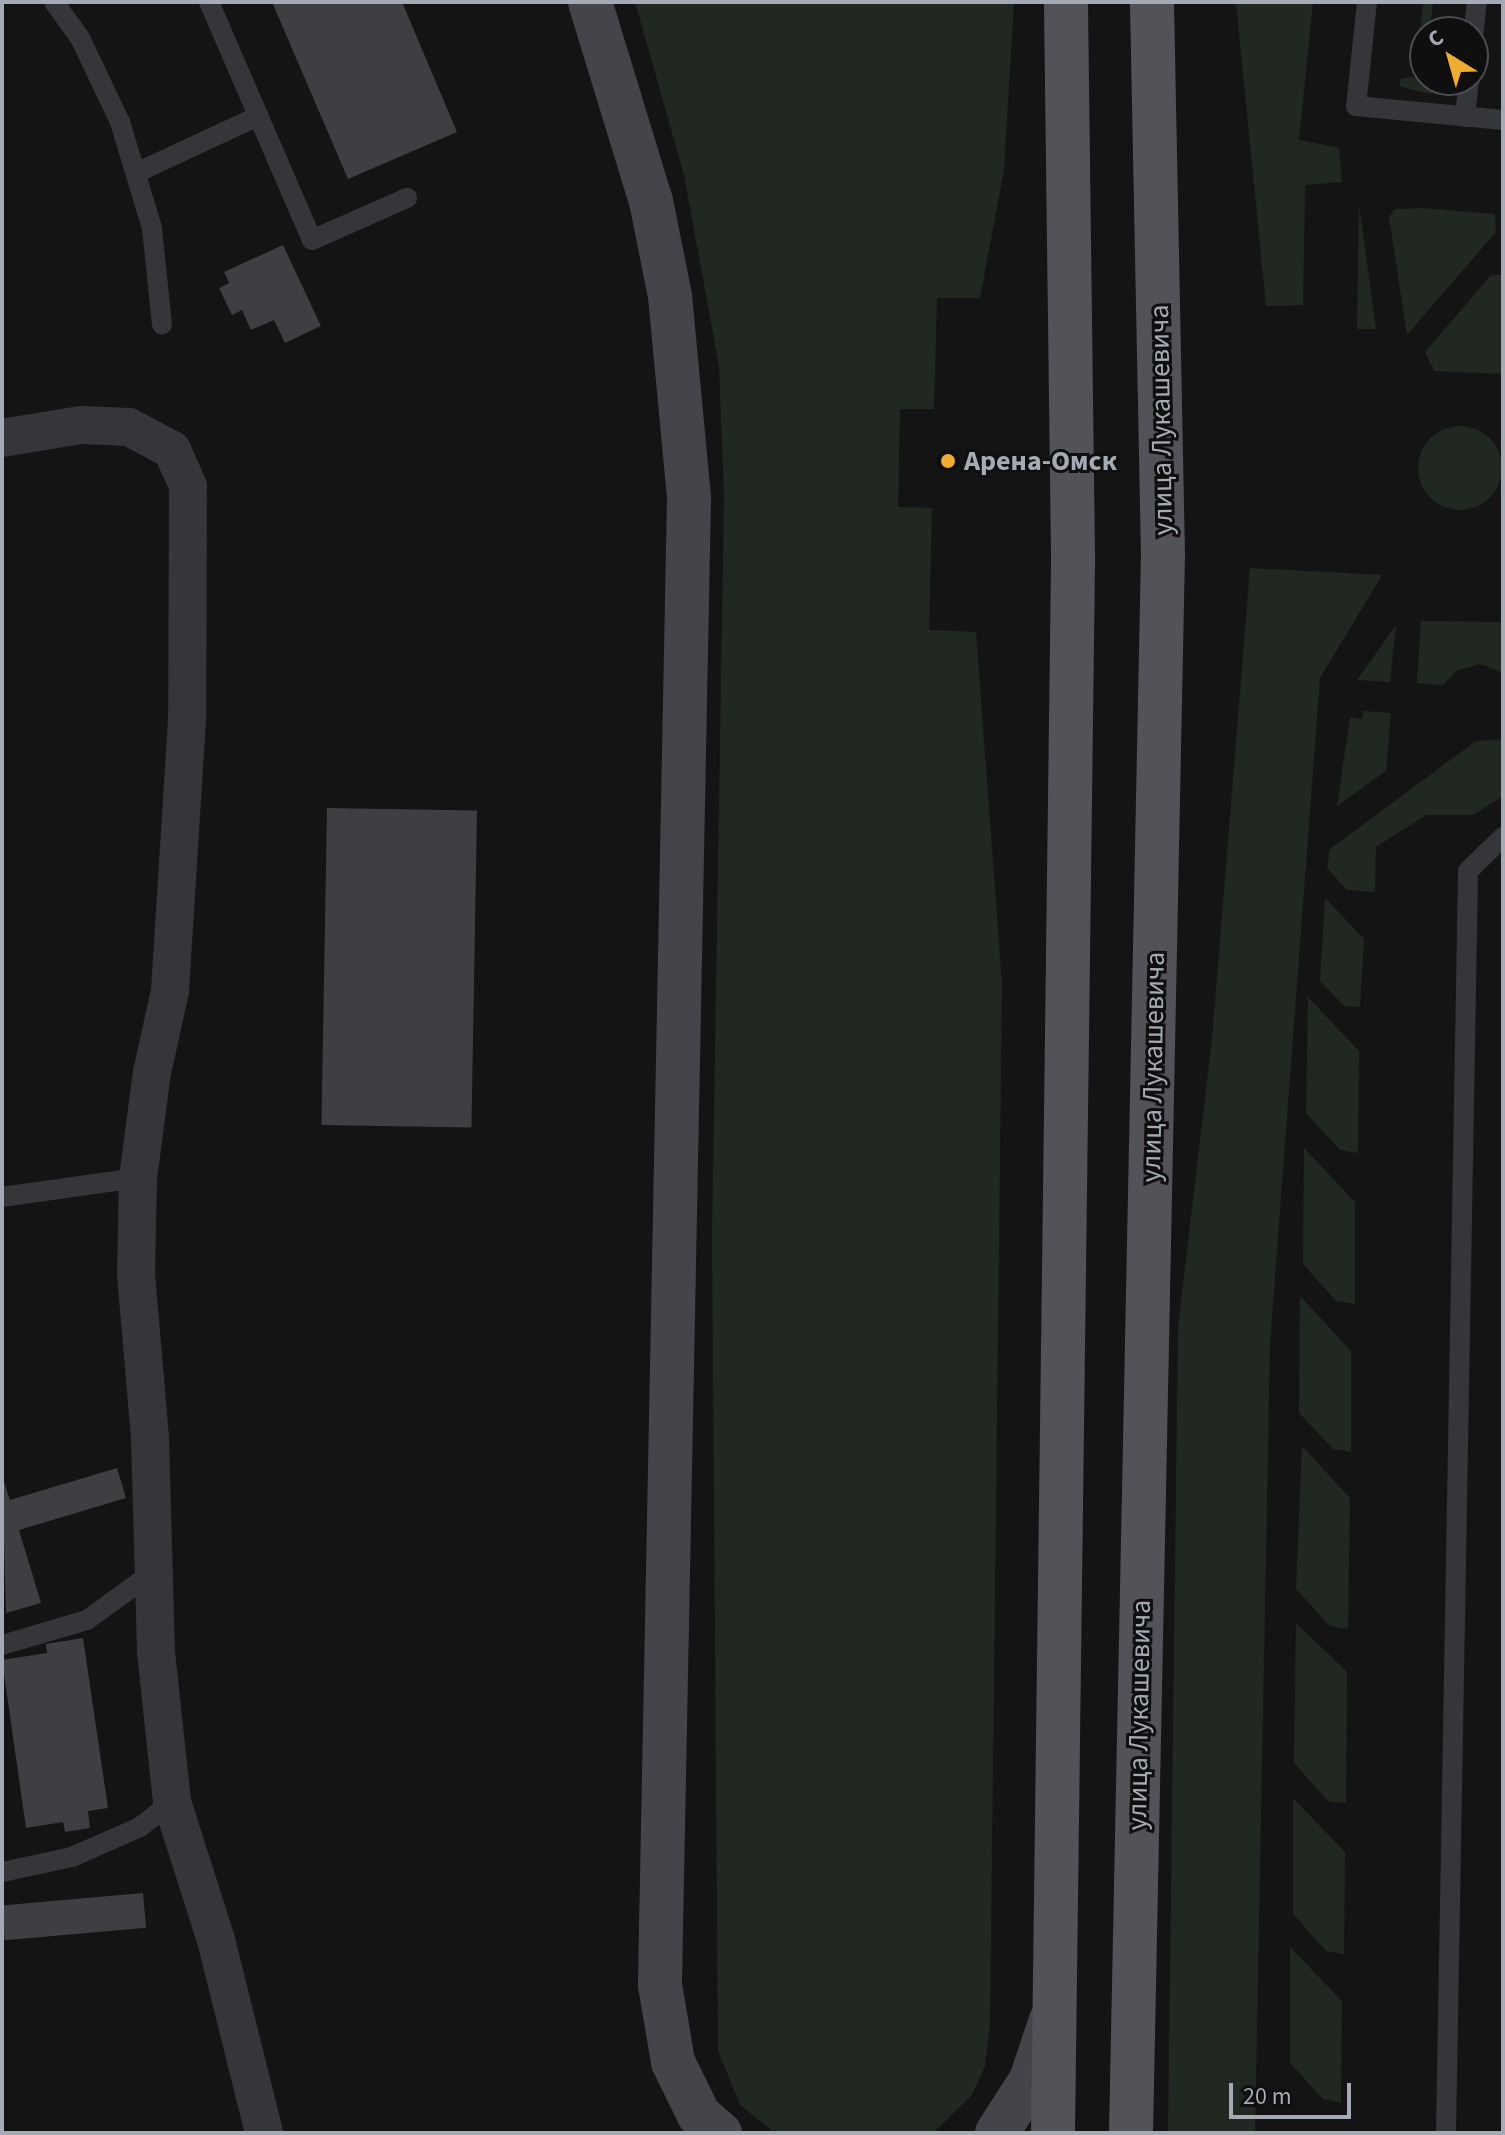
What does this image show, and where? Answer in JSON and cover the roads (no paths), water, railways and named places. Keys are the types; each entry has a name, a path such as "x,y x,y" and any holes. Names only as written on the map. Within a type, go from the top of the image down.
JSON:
{"main road":[{"path":"590,2 651,201 670,296 689,497 660,1985 673,2062 699,2115 720,2133"},
{"path":"1053,2133 1073,555 1066,2"},
{"name":"улица Лукашевича","path":"1131,2133 1163,556 1152,2"},
{"path":"997,2133 1031,2080 1054,2010"}],"street":[{"path":"2,438 81,425 129,427 172,450 188,486 187,720 170,991 152,1072 138,1178 136,1274 156,1570 156,1652 172,1802 216,1940 264,2133"}],"lane":[{"path":"54,2 80,38 114,108 136,173 152,228 162,324"},
{"path":"209,2 312,240 407,198"},
{"path":"1367,2 1356,106 1503,120"},
{"path":"1465,117 1467,96"},
{"path":"136,173 258,116"},
{"path":"1446,2133 1468,871 1503,837"},
{"path":"2,1197 138,1178"},
{"path":"2,1645 87,1620 156,1570"},
{"path":"2,1872 72,1857 140,1827 172,1802"}],"place":[{"name":"Арена-Омск","path":"948,461"}]}
